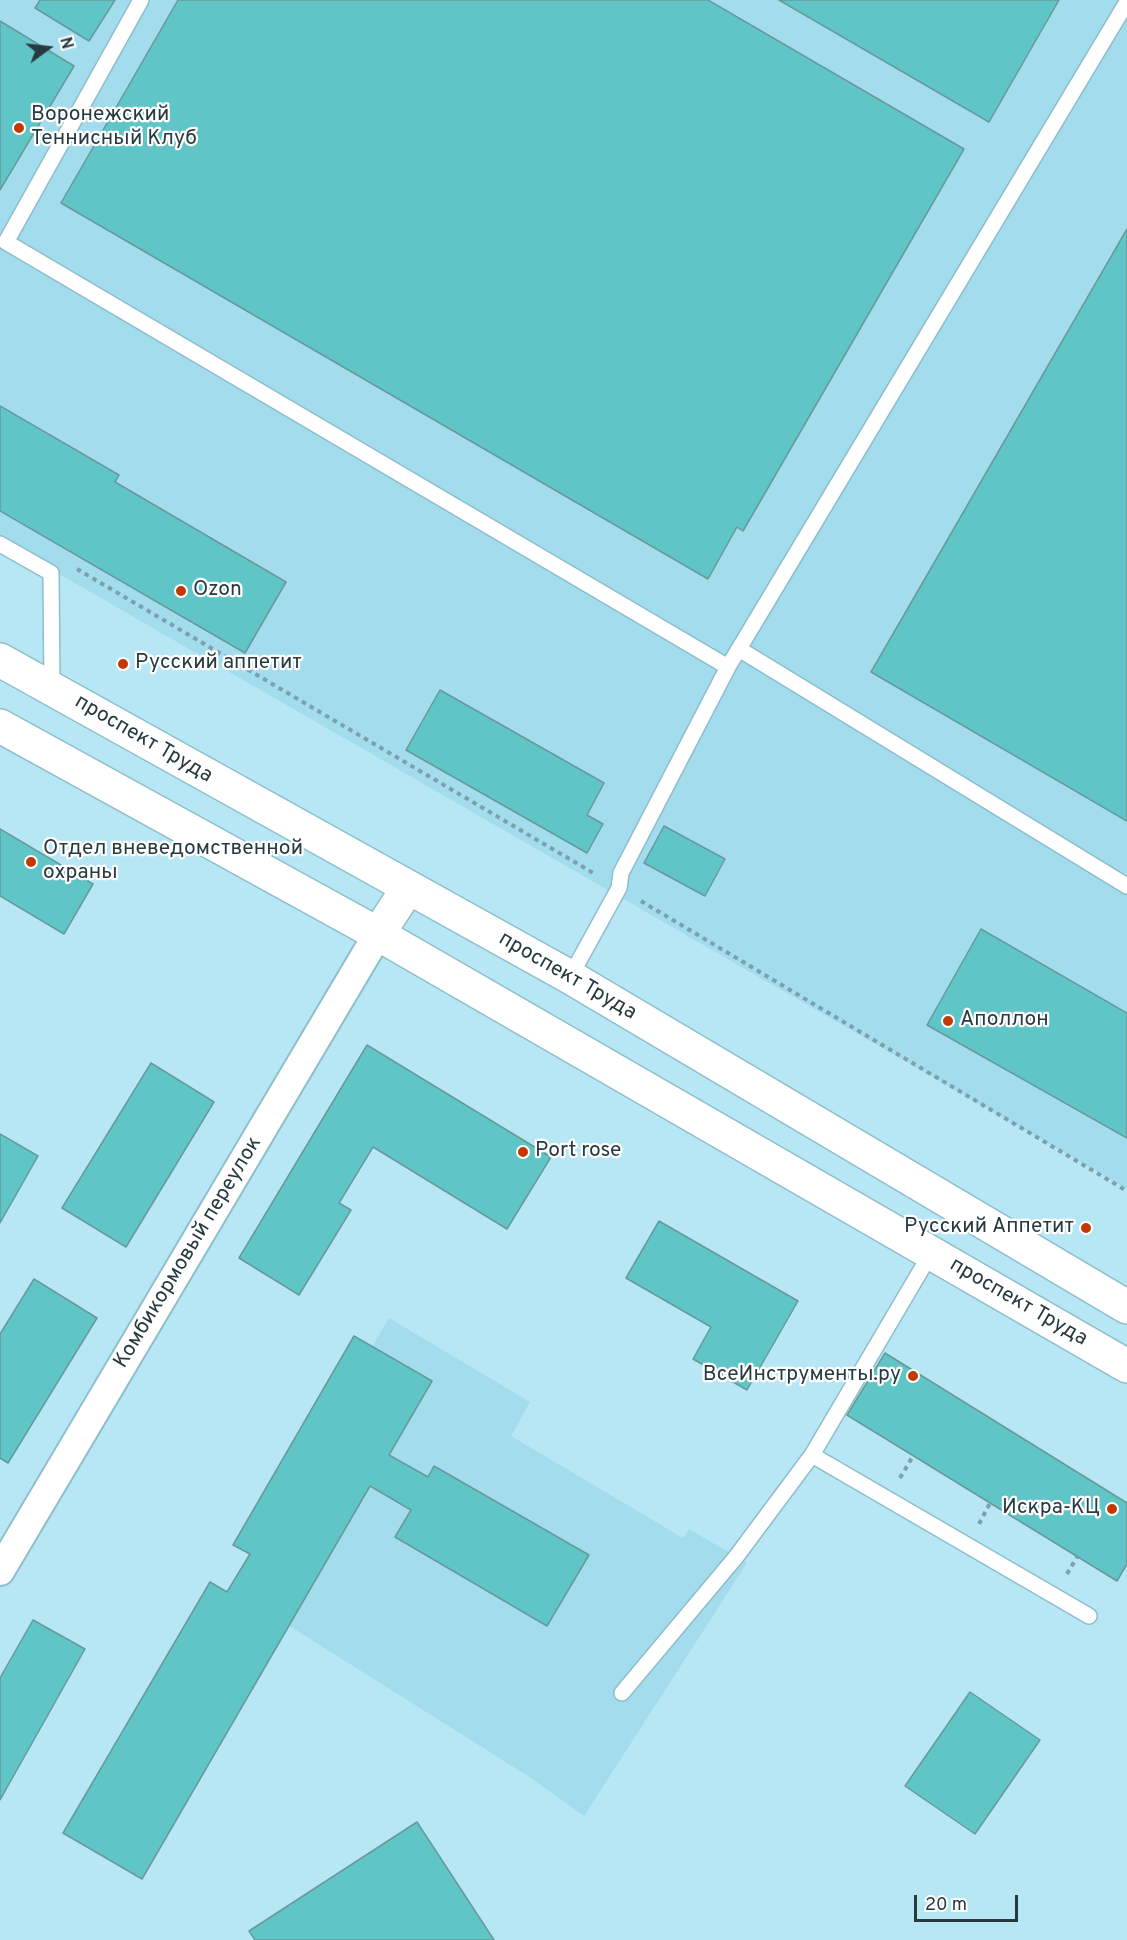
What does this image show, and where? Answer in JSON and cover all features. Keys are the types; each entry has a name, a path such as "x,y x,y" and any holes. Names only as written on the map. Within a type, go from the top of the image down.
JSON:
{"main road":[{"name":"проспект Труда","path":"0,660 570,977 1127,1307"},
{"name":"проспект Труда","path":"0,726 378,934 1127,1366"},
{"path":"378,934 408,888"}],"street":[{"name":"Комбикормовый переулок","path":"0,1572 378,934"}],"lane":[{"path":"141,0 6,242 729,667"},
{"path":"570,977 619,888 621,873 739,649 1127,2"},
{"path":"0,544 51,573 52,689"},
{"path":"739,649 1127,886"},
{"path":"622,1694 736,1557 812,1455 931,1254"},
{"path":"812,1455 1089,1616"}],"path":[{"path":"72,566 1127,1191"}],"shaded area":[{"path":"0,0 1127,0 1127,1189 0,540"},
{"path":"389,1318 530,1402 511,1436 683,1538 689,1529 747,1563 584,1816 531,1778 288,1625 227,1592 249,1554 233,1545 372,1347"}],"building":[{"path":"40,0 115,0 89,41 35,8"},
{"path":"178,0 708,0 964,149 743,531 737,527 708,579 61,203"},
{"path":"779,0 1059,0 989,122"},
{"name":"Воронежский Теннисный Клуб","path":"0,21 74,66 0,190"},
{"path":"1127,229 1127,821 871,672"},
{"path":"0,406 119,475 115,482 286,582 245,653 0,511"},
{"path":"440,690 604,783 587,815 603,824 587,853 406,750"},
{"path":"664,826 725,859 705,896 644,863"},
{"path":"0,829 93,884 64,934 0,896"},
{"path":"981,929 1127,1013 1127,1138 927,1025"},
{"path":"367,1045 551,1157 507,1229 373,1147 339,1203 351,1210 299,1295 239,1258"},
{"path":"151,1063 214,1102 126,1247 62,1208"},
{"path":"0,1134 38,1156 0,1223"},
{"path":"659,1221 798,1301 747,1390 693,1359 711,1327 626,1278"},
{"path":"34,1279 97,1318 8,1463 0,1458 0,1334"},
{"path":"354,1336 432,1381 389,1455 428,1477 434,1466 589,1555 547,1626 395,1537 411,1510 370,1486 142,1879 63,1833 210,1582 227,1592 250,1554 233,1545"},
{"path":"885,1353 1127,1503 1127,1564 1117,1581 847,1415"},
{"path":"33,1620 85,1649 0,1800 0,1678"},
{"path":"970,1692 1040,1740 975,1834 905,1786"},
{"path":"417,1822 494,1940 255,1940 249,1931"}],"place":[{"name":"Воронежский Теннисный Клуб","path":"19,128"},
{"name":"Ozon","path":"181,591"},
{"name":"Русский аппетит","path":"123,664"},
{"name":"Отдел вневедомственной охраны","path":"31,862"},
{"name":"Аполлон","path":"948,1021"},
{"name":"Port rose","path":"523,1152"},
{"name":"Русский Аппетит","path":"1086,1228"},
{"name":"ВсеИнструменты.ру","path":"913,1376"},
{"name":"Искра-КЦ","path":"1112,1509"}]}
